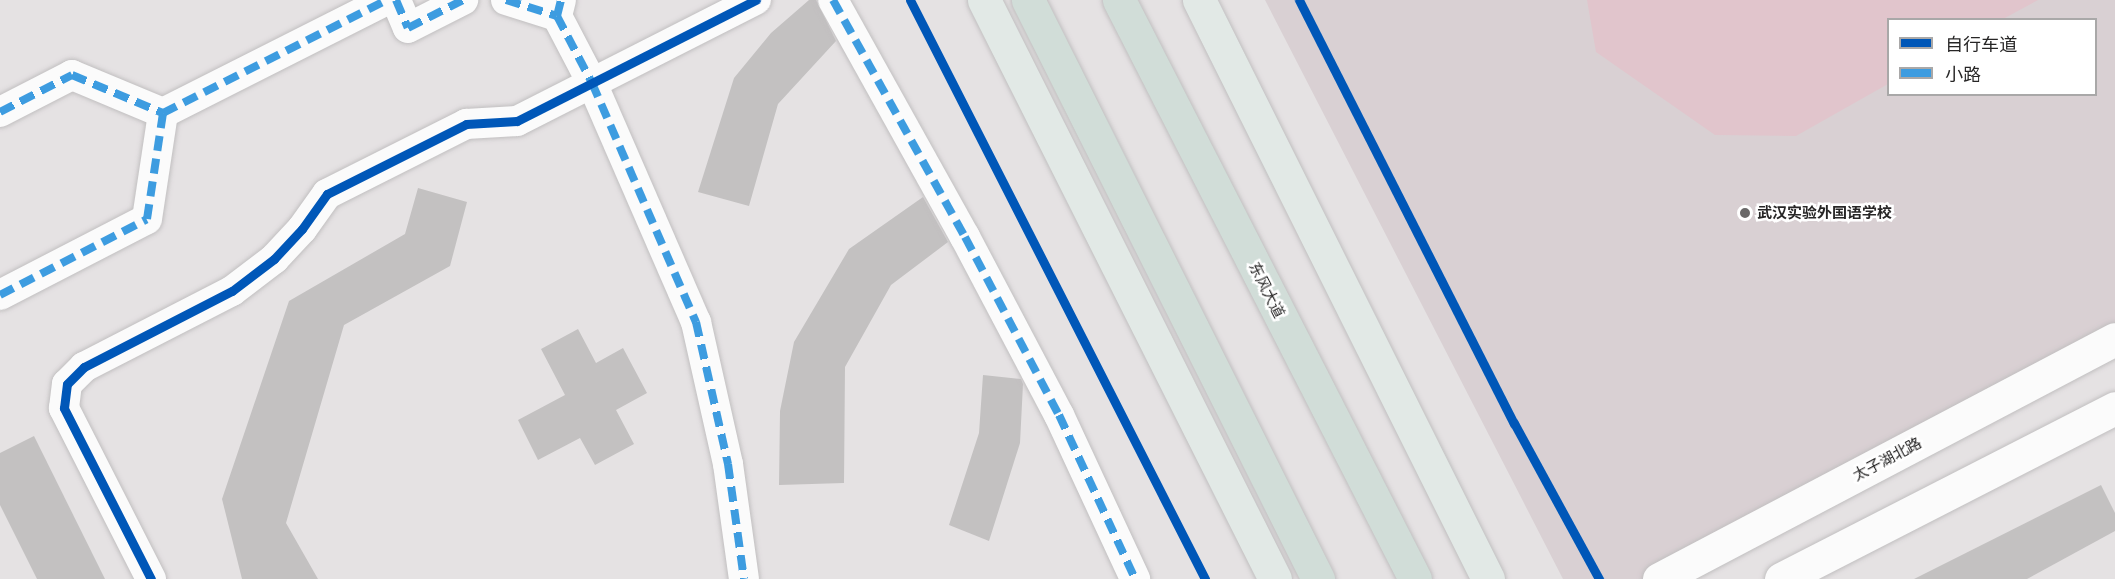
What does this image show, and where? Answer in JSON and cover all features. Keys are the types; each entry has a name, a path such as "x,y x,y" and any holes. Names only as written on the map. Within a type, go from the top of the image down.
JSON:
{"highway":[{"path":"1028,0 1318,579"},
{"name":"东风大道","path":"1119,0 1415,579"}],"main road":[{"path":"984,0 1275,579"},
{"path":"1199,0 1488,579"},
{"name":"太子湖北路","path":"1659,579 2115,339"},
{"path":"1781,579 2115,408"}],"street":[{"path":"0,112 72,75 163,113 387,0"},
{"path":"396,0 408,28 463,0"},
{"path":"506,0 559,8 696,322 728,464 744,579"},
{"path":"151,579 64,408 67,384 84,368 232,291 274,259 302,228 327,194 466,124 517,122 756,0"},
{"path":"833,0 965,237 1053,404 1135,579"},
{"path":"0,295 147,219 163,113"}],"shaded area":[{"name":"武汉实验外国语学校","path":"1265,0 2115,0 2115,331 1643,579 1563,579"},
{"path":"1587,0 2038,0 2005,18 1887,18 1887,85 1796,136 1715,135 1596,52"}],"building":[{"path":"809,0 816,0 836,41 778,104 749,206 698,192 734,78 771,33"},
{"path":"418,188 467,202 450,266 344,325 286,523 318,579 242,579 222,499 289,301 405,234"},
{"path":"923,197 948,242 891,285 845,367 844,483 779,485 780,411 794,342 849,249"},
{"path":"578,329 596,363 623,348 647,393 616,410 634,444 595,465 580,438 538,460 518,420 565,395 541,349"},
{"path":"983,375 1021,379 1023,384 1020,443 989,541 949,525 979,433"},
{"path":"34,436 105,579 37,579 0,505 0,453"},
{"path":"2101,485 2115,513 2115,531 2027,579 1914,579"}],"marked path":[{"path":"0,112 72,75 163,113 387,0"},
{"path":"396,0 408,28 463,0"},
{"path":"506,0 557,16 561,0"},
{"path":"833,0 965,237 1059,415 1135,579"},
{"path":"557,16 592,83 696,322 728,464 744,579"},
{"path":"0,295 147,219 163,113"}],"cycle path":[{"path":"151,579 64,408 67,384 84,367 232,291 274,259 302,229 327,194 466,124 517,121 756,0"},
{"path":"910,0 1205,579"},
{"path":"1299,0 1514,423 1599,579"}],"place":[{"name":"武汉实验外国语学校","path":"1745,213"}]}
